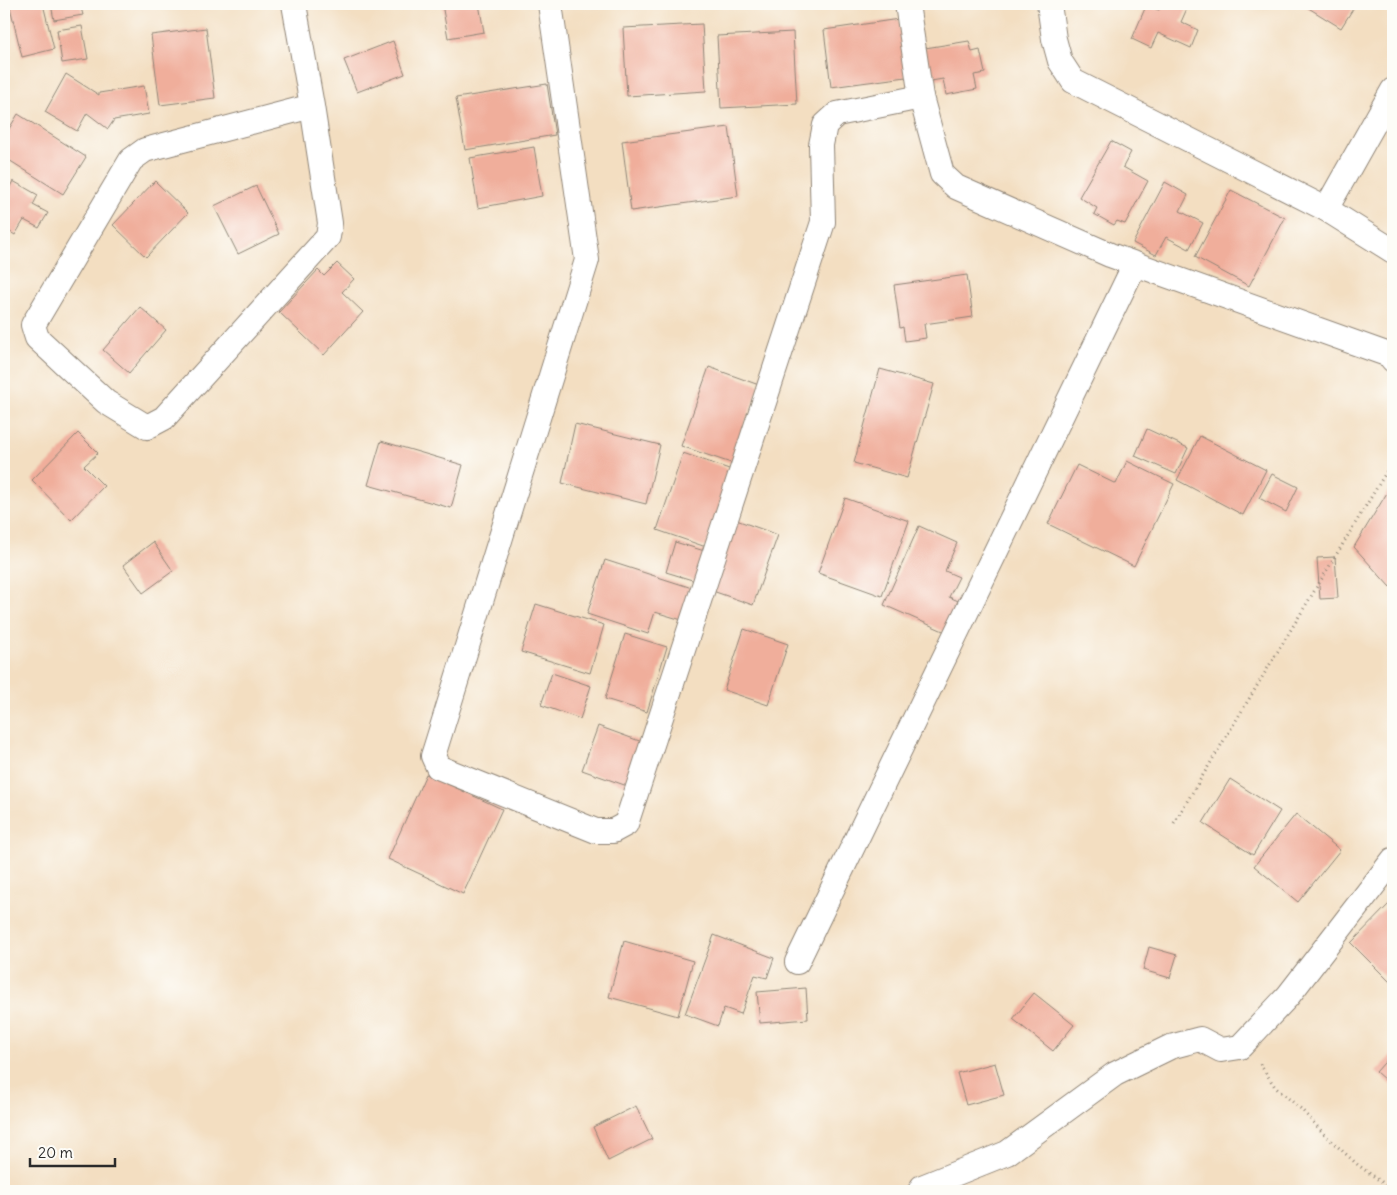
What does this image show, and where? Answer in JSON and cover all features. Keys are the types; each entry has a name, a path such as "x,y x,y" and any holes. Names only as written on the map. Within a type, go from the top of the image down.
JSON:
{"street":[{"path":"294,4 312,106 330,223 328,237 164,418 148,426 106,402 36,338 33,326 131,160 145,150 312,106"},
{"path":"550,4 587,260 433,756 438,767 596,831 613,831 626,824 823,222 821,145 825,125 837,114 921,98"},
{"path":"907,4 921,98 942,174 956,187 1110,255 1389,355 1393,360"},
{"path":"1049,4 1054,40 1060,61 1073,81 1326,209 1393,251"},
{"path":"1326,209 1393,90"},
{"path":"797,962 1135,264"},
{"path":"920,1191 922,1187 1008,1153 1115,1074 1170,1047 1200,1039 1221,1050 1240,1047 1288,996 1393,860"}],"path":[{"path":"1174,823 1393,461"},
{"path":"1245,1041 1275,1087 1301,1109 1327,1137 1358,1165 1393,1190"}],"building":[{"path":"24,4 43,4 54,49 22,57 10,7"},
{"path":"51,4 80,4 83,15 54,20"},
{"path":"442,4 479,4 484,32 448,38"},
{"path":"1162,4 1189,4 1181,22 1198,30 1191,48 1158,33 1151,48 1132,39 1146,6 1159,10"},
{"path":"1302,4 1356,4 1341,28"},
{"path":"899,19 906,77 831,87 824,30"},
{"path":"702,24 706,91 627,96 623,28"},
{"path":"82,26 88,59 62,63 57,30"},
{"path":"206,28 215,98 160,105 151,35"},
{"path":"793,32 797,104 721,108 717,36"},
{"path":"393,41 405,74 357,92 344,60"},
{"path":"969,41 972,52 980,50 985,73 974,75 977,89 946,95 943,79 925,82 919,49"},
{"path":"66,74 99,95 99,93 144,86 149,114 114,120 108,129 87,113 77,131 45,112"},
{"path":"547,84 555,135 465,150 456,98"},
{"path":"18,114 86,157 63,194 4,157 4,137"},
{"path":"729,127 738,196 631,211 622,141"},
{"path":"1111,141 1131,152 1123,167 1148,181 1125,224 1117,221 1114,225 1094,214 1097,208 1079,197"},
{"path":"534,147 542,196 478,208 470,158"},
{"path":"13,181 38,195 33,205 48,213 39,228 24,220 15,235 4,228 4,198"},
{"path":"155,181 188,213 146,257 113,225"},
{"path":"1165,182 1188,195 1180,211 1203,223 1189,249 1166,237 1156,255 1133,243"},
{"path":"256,186 279,234 238,254 214,206"},
{"path":"1231,190 1285,218 1249,286 1195,257"},
{"path":"337,263 354,279 342,292 363,312 324,355 279,312 318,270 324,276"},
{"path":"967,275 973,317 924,324 926,338 905,341 903,327 900,328 894,285"},
{"path":"140,307 166,330 129,373 103,350"},
{"path":"709,367 759,385 731,463 681,446"},
{"path":"880,369 934,384 907,478 854,463"},
{"path":"575,424 660,445 646,504 562,483"},
{"path":"1147,429 1188,448 1176,474 1135,456"},
{"path":"78,433 98,453 84,466 104,486 71,520 32,480"},
{"path":"1200,436 1266,470 1243,515 1177,480"},
{"path":"381,441 463,465 451,508 368,485"},
{"path":"683,453 732,470 706,547 657,530"},
{"path":"1127,461 1174,484 1134,566 1048,524 1077,465 1116,484"},
{"path":"1272,474 1298,487 1286,512 1259,498"},
{"path":"1393,483 1393,583 1390,587 1354,547"},
{"path":"845,498 909,521 882,596 818,573"},
{"path":"728,517 778,535 753,605 704,588"},
{"path":"919,526 957,543 945,571 959,577 949,597 963,603 950,634 884,605"},
{"path":"153,542 173,571 143,593 123,565"},
{"path":"675,542 711,553 702,583 666,572"},
{"path":"1335,557 1338,598 1320,599 1317,558"},
{"path":"605,560 692,588 682,620 655,612 648,634 587,614"},
{"path":"536,604 604,625 590,673 521,652"},
{"path":"744,629 788,644 768,705 724,690"},
{"path":"625,634 667,647 647,712 605,699"},
{"path":"552,673 591,686 580,719 541,705"},
{"path":"598,726 645,743 630,787 582,770"},
{"path":"426,774 502,809 463,894 388,859"},
{"path":"1230,779 1280,811 1253,855 1203,823"},
{"path":"1296,814 1340,850 1298,902 1254,866"},
{"path":"1390,903 1393,906 1393,985 1351,943"},
{"path":"714,935 774,958 767,978 755,975 741,1014 724,1008 718,1026 685,1014"},
{"path":"624,941 693,961 678,1016 609,997"},
{"path":"1149,947 1177,955 1170,978 1143,970"},
{"path":"806,988 808,1019 760,1023 757,992"},
{"path":"1034,993 1074,1025 1053,1051 1013,1019"},
{"path":"1393,1053 1393,1087 1376,1072"},
{"path":"995,1063 1004,1095 966,1105 957,1073"},
{"path":"636,1106 652,1139 608,1161 593,1127"}]}
